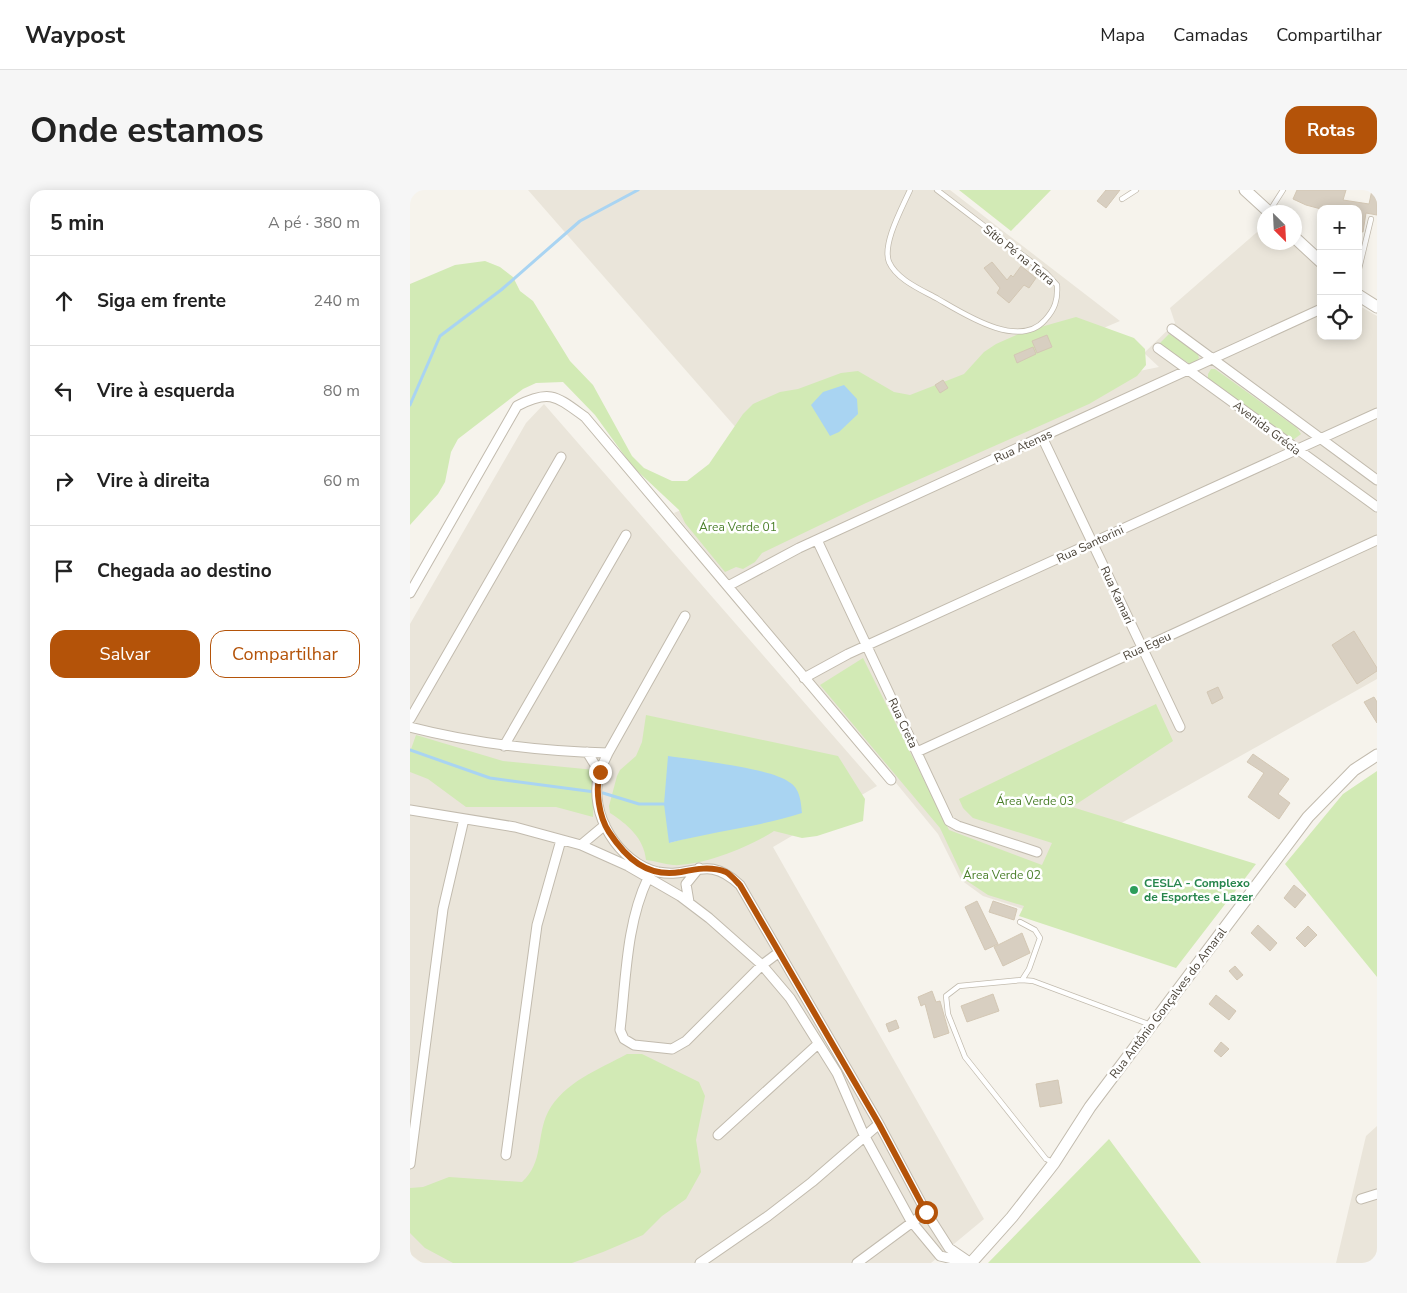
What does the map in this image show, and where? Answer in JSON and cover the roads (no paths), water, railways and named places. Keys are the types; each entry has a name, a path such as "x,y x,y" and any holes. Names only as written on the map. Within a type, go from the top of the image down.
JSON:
{"street":[{"path":"1245,190 1261,205"},
{"path":"1302,244 1317,258"},
{"path":"1362,298 1377,307"},
{"name":"Rua Atenas","path":"728,586 817,540 1317,312"},
{"name":"Avenida Grécia","path":"1172,329 1377,480"},
{"name":"Avenida Grécia","path":"1158,348 1377,507"},
{"path":"410,593 517,406 536,396 558,397 585,417 891,780"},
{"name":"Rua Santorini","path":"804,678 867,646 1377,413"},
{"name":"Rua Kamari","path":"1042,437 1180,727"},
{"path":"410,719 561,457"},
{"path":"504,746 626,535"},
{"name":"Rua Creta","path":"817,540 949,821 958,826 1037,852"},
{"name":"Rua Egeu","path":"917,752 1377,540"},
{"path":"685,616 608,753 600,772 598,792 605,825 623,853 641,866 659,872 678,872 699,868 727,873 740,885 879,1124 926,1212 949,1248 971,1263"},
{"path":"410,727 458,739 504,746 608,753"},
{"path":"586,752 600,772"},
{"name":"Rua Antônio Gonçalves do Amaral","path":"971,1263 1012,1217 1054,1163 1090,1107 1308,817 1354,770 1377,755"},
{"path":"410,810 515,827 581,845 648,878 689,903 762,965 790,998 837,1073 864,1135 911,1221 940,1256 971,1263"},
{"path":"410,1164 443,909 464,819"},
{"path":"581,845 605,825"},
{"path":"506,1155 537,925 561,840"},
{"path":"689,903 686,884 699,868"},
{"path":"648,878 642,891 633,923 620,1030 624,1039 634,1045 672,1050 686,1042 762,965 778,953"},
{"path":"718,1135 818,1044"},
{"path":"700,1263 790,1199 879,1124"},
{"path":"1360,1199 1377,1194"},
{"path":"857,1263 911,1221 926,1212"}],"lane":[{"name":"Sítio Pé na Terra","path":"910,190 888,243 890,262 904,280 976,321 1014,332 1028,332 1041,325 1058,300 1058,286 1046,273 937,190"},
{"path":"1122,199 1136,190"},
{"path":"1273,205 1283,190"},
{"path":"1362,256 1371,219"},
{"path":"1020,922 1035,930 1040,938 1029,969 1022,980"},
{"path":"1054,1163 1046,1159 965,1057 948,1014 946,996 959,986 1022,980 1033,981 1151,1025"}],"water":[{"path":"844,385 857,399 858,414 839,432 830,436 811,405 823,392"},
{"path":"668,756 732,765 779,777 796,788 802,813 769,822 669,843 664,804"}],"waterway":[{"path":"410,405 440,336 501,290 580,221 638,190"},
{"path":"410,750 490,778 595,792"},
{"path":"603,793 639,804 664,804"}],"place":[{"name":"CESLA - Complexo de Esportes e Lazer","path":"1134,890"}],"park label":[{"name":"Área Verde 01","path":"738,527"},
{"name":"Área Verde 03","path":"1035,801"},
{"name":"Área Verde 02","path":"1002,875"}]}
